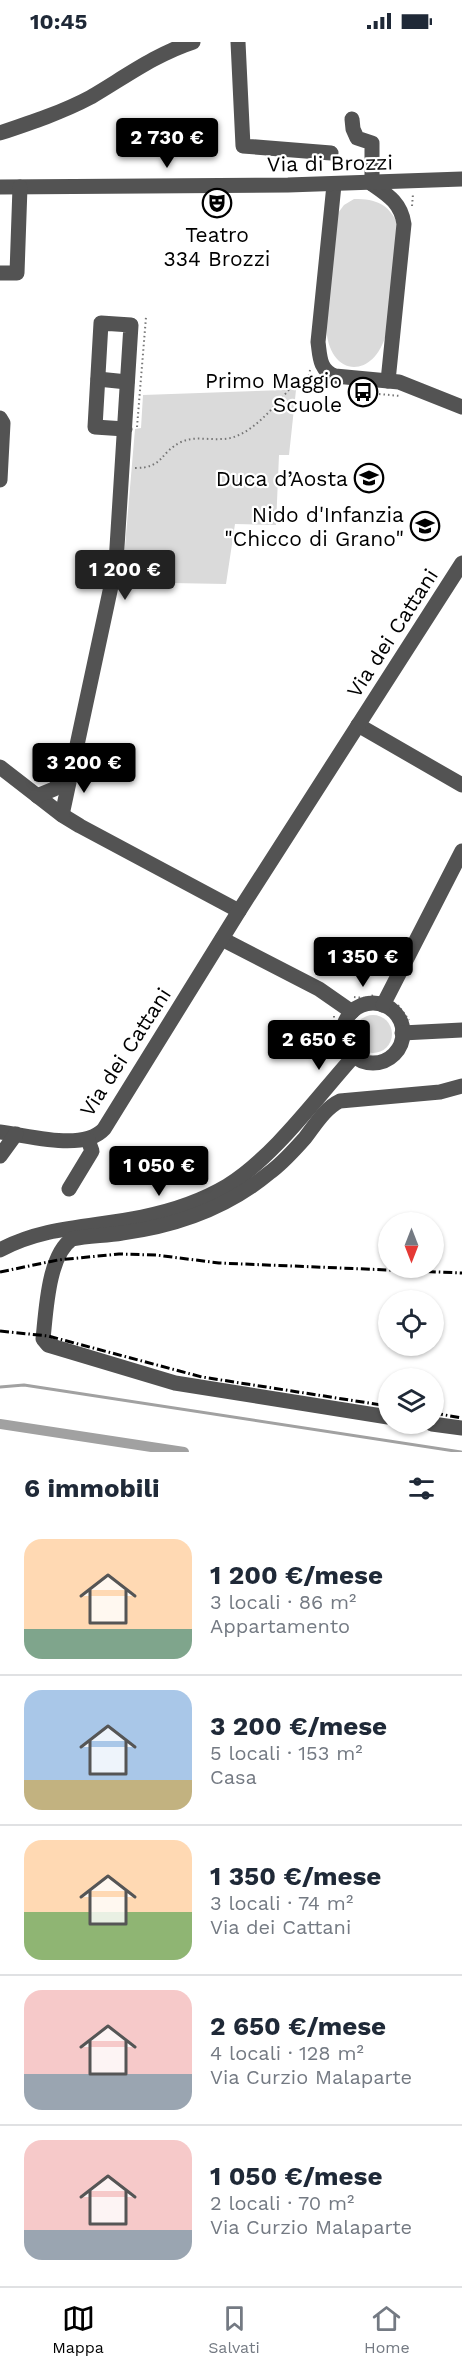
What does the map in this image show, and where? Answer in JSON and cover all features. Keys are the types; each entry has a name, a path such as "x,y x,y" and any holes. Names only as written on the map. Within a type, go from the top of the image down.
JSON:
{"street":[{"path":"0,133 31,123 89,98 155,57 193,42"},
{"path":"238,42 243,146 331,153"},
{"path":"352,119 352,129 357,138 372,143 372,184 396,203 401,211 404,224 388,381"},
{"name":"Via di Brozzi","path":"0,187 372,184 462,179"},
{"path":"334,184 318,342 324,370 340,376 388,381 410,386 462,407"},
{"path":"1,273 16,273 20,187"},
{"path":"62,814 84,703 114,572 122,469 129,428 128,382 131,325 101,323 95,427 129,428"},
{"path":"98,379 128,382"},
{"path":"0,418 3,423 0,480"},
{"name":"Via dei Cattani","path":"0,1132 62,1140 88,1140 100,1133 462,563"},
{"name":"Via dei Cattani","path":"358,725 462,785"},
{"path":"37,796 59,785 73,766"},
{"path":"0,767 62,814 239,911"},
{"path":"222,939 352,1004 366,1004 380,999 462,851"},
{"path":"352,1004 343,1033 347,1047 354,1056 370,1062 385,1060 398,1049 402,1033 397,1016 380,999"},
{"path":"402,1033 462,1030"},
{"path":"0,1250 39,1234 141,1218 182,1207 228,1185 259,1161 354,1056"},
{"path":"378,1415 175,1383 48,1345 43,1339 51,1274 66,1244 72,1239 120,1234 170,1224 213,1208 235,1196 269,1174 288,1157 330,1107 340,1101 440,1092 462,1086"},
{"path":"0,1156 16,1134"},
{"path":"69,1189 92,1151 88,1140"},
{"path":"444,1426 462,1428"}],"path":[{"path":"129,428 139,428 146,318"},
{"path":"122,469 152,467 161,460 168,449 184,441 238,437 248,431 294,384 308,385 324,370"},
{"path":"75,783 83,784 92,739"},
{"path":"352,1004 365,998 380,999"},
{"path":"333,1011 336,1045 333,1060"}],"shaded area":[{"path":"354,199 381,204 386,207 398,224 386,334 380,349 372,360 362,366 352,367 342,363 334,355 328,342 326,324 338,213 344,205"},
{"path":"298,382 303,390 296,390 289,455 279,455 276,525 235,524 226,584 171,583 123,570 135,429 141,428 143,395 285,390"},
{"path":"373,1015 386,1021 392,1034 386,1047 373,1053 360,1047 354,1034 360,1021"}],"waterway":[{"path":"0,1387 24,1385 461,1452"},
{"path":"0,1424 184,1452"}],"railway":[{"path":"0,1272 58,1260 119,1254 156,1255 219,1263 462,1273"},
{"path":"0,1331 48,1336 202,1377 378,1404"},
{"path":"444,1415 462,1418"}],"place":[{"name":"Teatro 334 Brozzi","path":"217,203"},
{"name":"Primo Maggio Scuole","path":"363,392"},
{"name":"Duca d’Aosta","path":"369,478"},
{"name":"Nido d'Infanzia \"Chicco di Grano\"","path":"425,526"}]}
